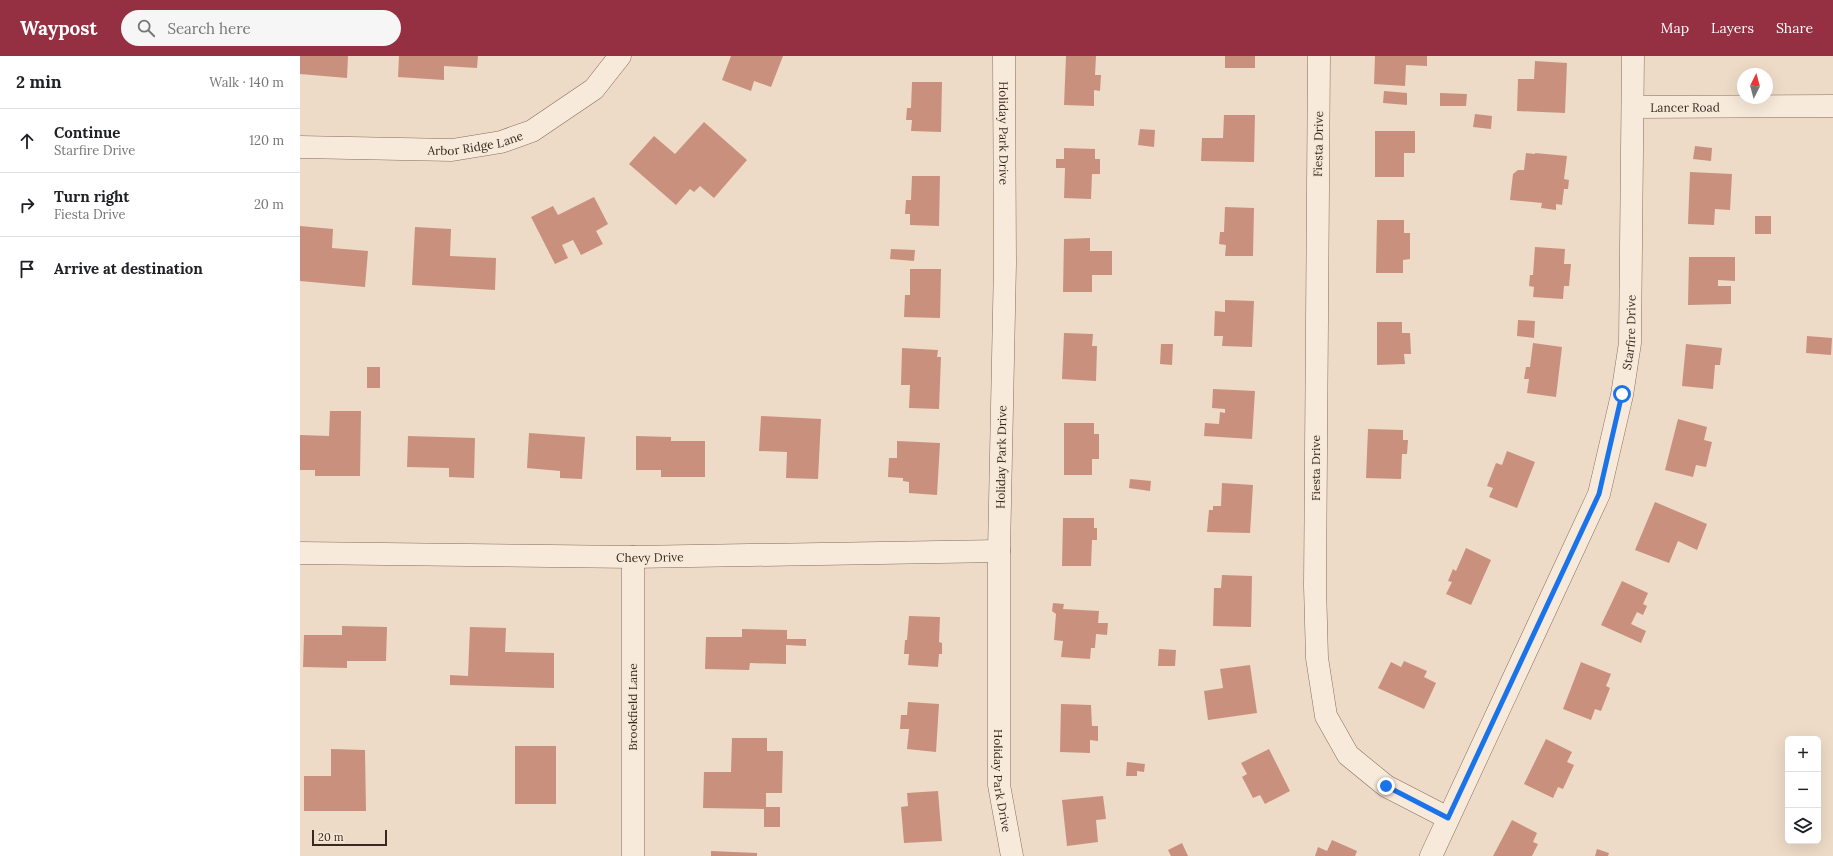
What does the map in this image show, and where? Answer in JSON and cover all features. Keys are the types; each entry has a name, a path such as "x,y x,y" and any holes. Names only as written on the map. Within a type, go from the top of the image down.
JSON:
{"street":[{"name":"Arbor Ridge Lane","path":"300,147 452,150 501,142 532,131 594,89 620,56"},
{"name":"Holiday Park Drive","path":"1004,56 1005,263 999,551 999,785 1012,856"},
{"name":"Fiesta Drive","path":"1319,56 1315,586 1317,658 1326,716 1348,755 1386,786 1448,818"},
{"name":"Starfire Drive","path":"1431,856 1599,494 1622,394 1630,343 1633,56"},
{"name":"Lancer Road","path":"1633,107 1833,106"},
{"name":"Chevy Drive","path":"300,553 633,557 999,551"},
{"name":"Brookfield Lane","path":"633,557 633,856"}],"building":[{"path":"300,56 348,56 347,78 300,74"},
{"path":"399,56 478,56 477,68 444,66 444,80 398,77"},
{"path":"731,56 783,56 771,87 754,81 751,91 722,80"},
{"path":"1066,56 1096,56 1095,75 1101,75 1100,91 1094,90 1094,106 1064,105"},
{"path":"1225,56 1255,56 1255,68 1225,68"},
{"path":"1375,56 1427,56 1427,66 1406,65 1405,86 1374,84"},
{"path":"1535,61 1567,63 1565,113 1517,111 1518,79 1534,79"},
{"path":"912,82 942,82 941,132 911,131 912,120 906,120 907,108 911,108"},
{"path":"1384,91 1407,93 1407,105 1383,103"},
{"path":"1440,93 1467,94 1466,106 1440,106"},
{"path":"1475,114 1492,116 1491,129 1473,127"},
{"path":"1224,115 1255,115 1254,162 1201,161 1202,138 1223,138"},
{"path":"704,122 747,160 714,198 700,186 694,192 690,189 676,205 629,164 654,136 675,154"},
{"path":"1140,129 1155,130 1154,147 1138,145"},
{"path":"1375,131 1415,131 1415,153 1404,153 1404,177 1375,177"},
{"path":"1695,146 1712,148 1711,161 1693,159"},
{"path":"1064,148 1095,149 1095,159 1100,159 1100,174 1092,174 1091,199 1064,198 1065,168 1056,168 1056,159 1064,159"},
{"path":"1526,153 1567,156 1564,179 1569,180 1568,189 1564,189 1562,205 1556,204 1556,210 1541,208 1542,203 1510,200 1513,174 1518,170 1524,170"},
{"path":"1690,172 1732,174 1730,210 1715,209 1714,225 1688,224"},
{"path":"912,176 940,176 939,226 910,225 910,214 905,214 906,200 911,200"},
{"path":"594,197 608,224 596,231 603,244 581,255 573,240 562,245 568,258 555,264 531,217 553,206 558,215"},
{"path":"1225,207 1254,208 1253,256 1225,256 1226,245 1219,244 1220,232 1224,232"},
{"path":"1755,216 1771,216 1771,234 1755,234"},
{"path":"1377,220 1404,220 1404,233 1410,233 1410,259 1403,260 1403,273 1376,273"},
{"path":"300,226 333,229 332,248 368,251 365,287 300,281"},
{"path":"415,227 451,229 450,256 496,258 495,290 412,285"},
{"path":"1090,238 1090,251 1112,251 1112,275 1092,275 1092,292 1063,292 1064,239"},
{"path":"1535,247 1565,249 1564,264 1571,264 1569,286 1564,286 1563,299 1533,297 1534,287 1529,286 1530,275 1533,275"},
{"path":"891,249 915,250 914,261 890,259"},
{"path":"1689,257 1735,257 1735,281 1718,280 1718,286 1731,286 1731,304 1688,305"},
{"path":"910,269 941,269 940,318 904,317 905,295 910,295"},
{"path":"1225,300 1254,301 1252,347 1222,346 1223,336 1214,336 1215,311 1225,312"},
{"path":"1518,320 1535,321 1534,338 1517,336"},
{"path":"1377,322 1402,322 1402,333 1410,333 1411,354 1404,354 1405,364 1377,365"},
{"path":"1064,333 1093,334 1092,346 1097,346 1096,381 1062,379"},
{"path":"1807,336 1832,338 1831,355 1806,353"},
{"path":"1533,343 1562,347 1556,397 1527,393 1529,379 1524,379 1526,367 1530,367"},
{"path":"1161,344 1173,344 1172,365 1160,364"},
{"path":"1686,344 1722,348 1720,365 1715,365 1713,389 1682,386"},
{"path":"902,348 938,350 937,357 941,357 939,409 909,408 910,385 901,385"},
{"path":"367,367 380,367 380,388 367,388"},
{"path":"1213,389 1255,391 1252,439 1204,436 1205,423 1219,424 1220,412 1225,413 1225,409 1212,408"},
{"path":"330,411 361,411 360,476 315,476 315,470 300,470 300,435 329,436"},
{"path":"761,416 821,419 818,479 786,478 787,452 759,451"},
{"path":"1678,419 1707,427 1704,440 1712,442 1706,467 1696,465 1693,477 1665,470"},
{"path":"1064,423 1094,423 1094,434 1099,434 1099,459 1092,459 1092,475 1064,475"},
{"path":"1368,429 1403,430 1403,440 1408,440 1407,454 1402,454 1401,479 1366,478"},
{"path":"529,433 585,437 582,479 560,478 560,471 527,468"},
{"path":"408,436 475,438 474,478 449,477 449,468 407,467"},
{"path":"636,436 671,437 671,441 705,441 705,477 661,477 661,470 636,470"},
{"path":"897,441 940,443 937,495 909,493 909,482 903,481 903,478 888,477 889,458 897,458"},
{"path":"1507,451 1535,462 1517,508 1489,497 1493,488 1487,486 1496,463 1502,465"},
{"path":"1130,479 1151,481 1150,491 1129,488"},
{"path":"1222,483 1253,485 1250,533 1207,532 1209,510 1213,510 1213,506 1221,506"},
{"path":"1655,502 1707,524 1697,550 1678,541 1669,563 1635,550"},
{"path":"1063,518 1094,518 1094,528 1097,528 1097,540 1092,540 1091,566 1062,566"},
{"path":"1466,548 1491,560 1471,605 1446,594 1452,582 1448,581 1453,569 1456,571"},
{"path":"1222,575 1252,576 1251,627 1213,626 1214,588 1221,588"},
{"path":"1622,581 1648,593 1643,604 1647,606 1643,615 1637,612 1631,624 1646,631 1641,643 1601,625"},
{"path":"1053,603 1064,604 1063,609 1099,611 1098,623 1108,623 1107,635 1096,634 1095,648 1091,648 1090,659 1061,657 1063,641 1054,640 1056,614 1052,611"},
{"path":"909,616 940,617 939,642 942,643 942,654 939,654 938,667 908,665 909,654 904,654"},
{"path":"342,626 387,627 386,661 347,661 347,668 303,667 304,635 342,635"},
{"path":"470,627 506,628 505,652 554,653 554,688 450,685 450,675 468,676"},
{"path":"742,629 787,630 787,639 806,639 806,646 786,645 786,664 750,663 749,670 705,669 706,637 742,637"},
{"path":"1159,649 1176,650 1175,666 1158,666"},
{"path":"1404,661 1427,671 1424,677 1436,683 1424,709 1378,688 1391,662 1401,667"},
{"path":"1581,662 1611,674 1606,686 1610,688 1601,711 1595,709 1591,720 1563,709"},
{"path":"1250,665 1257,713 1208,720 1204,691 1223,688 1220,669"},
{"path":"908,702 939,704 936,752 907,749 909,729 900,729 901,715 907,715"},
{"path":"1061,704 1091,705 1092,726 1098,726 1098,741 1090,740 1090,753 1060,752"},
{"path":"732,738 767,738 767,751 783,751 782,793 766,793 766,807 780,807 780,827 764,827 764,809 703,808 704,772 731,772"},
{"path":"1546,739 1572,752 1567,762 1574,765 1563,789 1558,787 1553,798 1524,784"},
{"path":"515,746 556,746 556,804 515,804"},
{"path":"331,749 365,750 366,811 304,811 304,776 331,776"},
{"path":"1269,749 1290,791 1265,804 1260,795 1253,798 1242,777 1247,774 1241,763"},
{"path":"1127,762 1145,764 1144,772 1137,771 1137,776 1126,776"},
{"path":"938,791 942,841 904,843 901,807 908,806 907,793"},
{"path":"1103,796 1106,819 1096,820 1098,842 1067,846 1062,800"},
{"path":"1512,820 1537,833 1533,842 1538,844 1532,856 1493,856"},
{"path":"1332,840 1357,851 1355,856 1315,856 1318,847 1327,851"},
{"path":"1182,843 1188,856 1171,856 1168,850"},
{"path":"1597,849 1609,853 1608,856 1595,856"},
{"path":"711,851 757,853 757,856 711,856"}],"route":[{"path":"1386,786 1448,818 1599,494 1622,394"}]}
